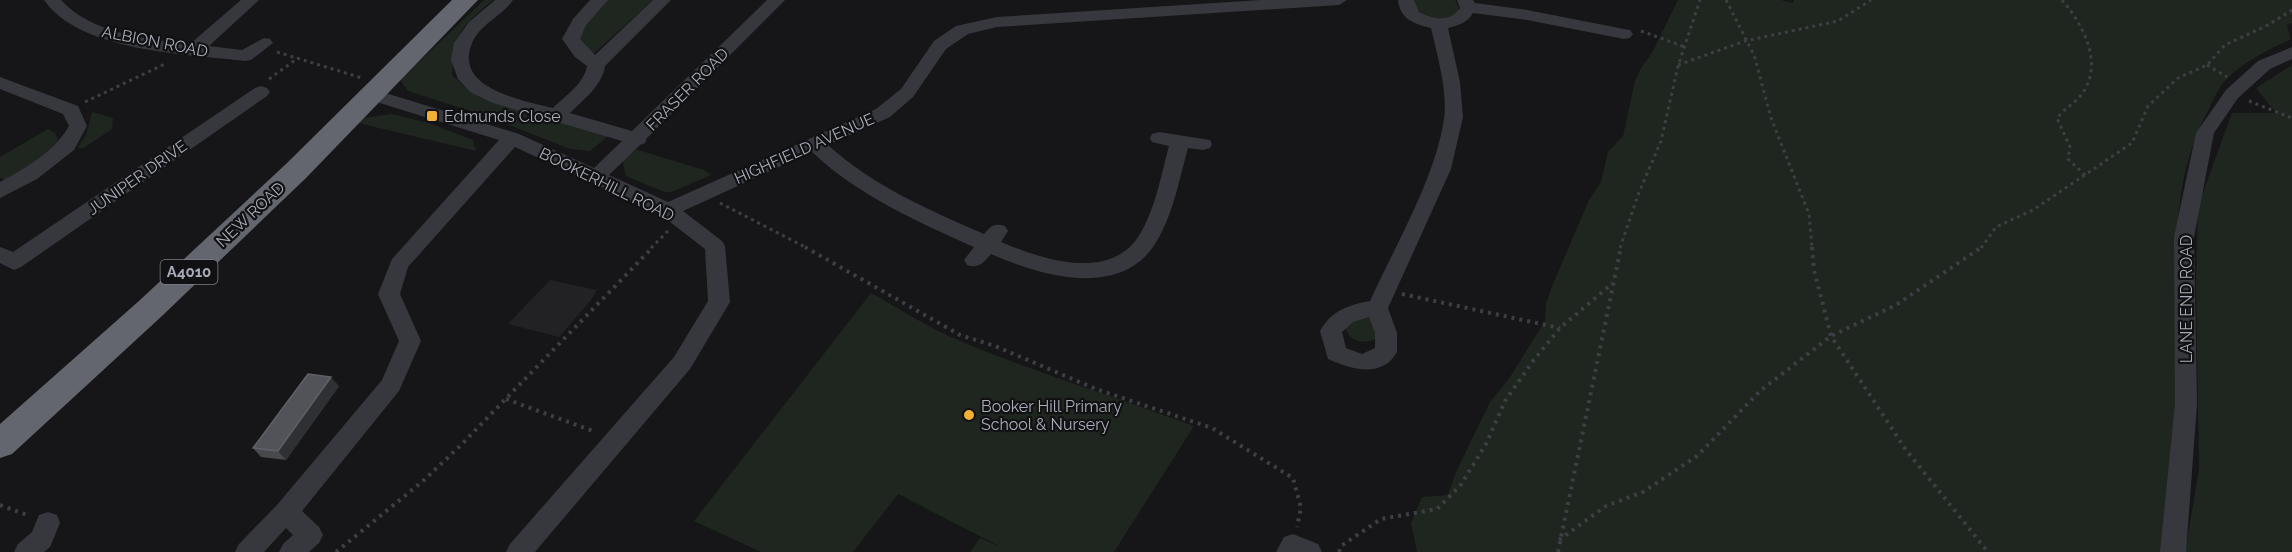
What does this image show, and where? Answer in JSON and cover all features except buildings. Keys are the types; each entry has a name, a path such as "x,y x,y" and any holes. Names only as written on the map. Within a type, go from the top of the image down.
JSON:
{"highway":[{"name":"NEW ROAD","path":"0,444 151,308 378,90 466,0"}],"street":[{"name":"ALBION ROAD","path":"52,0 67,16 97,30 123,38 245,56"},
{"path":"195,49 251,0"},
{"path":"505,0 475,26 463,43 460,60 464,75 476,88 499,99 638,138"},
{"path":"596,64 581,53 571,39 573,30 579,21 600,0"},
{"path":"557,115 592,78 596,64 663,0"},
{"name":"FRASER ROAD","path":"597,176 777,0"},
{"name":"HIGHFIELD AVENUE","path":"674,214 703,194 883,113 907,93 940,45 962,30 997,22 1339,0"},
{"path":"1406,0 1408,12 1416,18 1439,24 1460,20 1466,15 1466,4 1563,20 1624,34"},
{"path":"1381,299 1441,169 1454,117 1451,82 1439,24"},
{"path":"245,56 264,44"},
{"name":"LANE END ROAD","path":"2173,552 2186,405 2184,237 2205,133 2237,89 2264,65 2292,52"},
{"path":"0,83 71,110 78,126 67,146 30,174 0,191"},
{"name":"BOOKERHILL ROAD","path":"378,90 512,138 597,176 674,214 715,246 719,302 682,363 519,552"},
{"name":"JUNIPER DRIVE","path":"4,262 261,92"},
{"path":"248,552 286,512 391,385 410,341 389,294 399,264 512,138"},
{"path":"1159,138 1203,144"},
{"path":"816,145 834,163 883,197 987,245 1040,265 1071,270 1100,269 1121,262 1141,248 1152,231 1180,142"},
{"path":"286,512 310,535 292,552"},
{"path":"27,552 41,539 48,523"}],"path":[{"path":"1558,552 1621,246 1638,195 1661,141 1678,66 1700,0"},
{"path":"1726,0 1754,55 1771,118 1809,214 1814,270 1831,336 1906,450 1988,552"},
{"path":"1678,66 1745,41 1838,21 1872,0"},
{"path":"2062,0 2084,31 2088,47 2089,77 2082,95 2065,107 2057,118 2070,147 2068,159 2086,176"},
{"path":"1559,540 1606,506 1643,492 1697,456 1760,391 1831,336 1896,305 1981,249 1996,227 2033,210 2132,143 2148,106 2178,78 2207,65 2225,45 2268,25 2292,10"},
{"path":"1624,34 1685,47"},
{"path":"71,110 195,49"},
{"path":"245,56 270,50 298,58 378,90"},
{"path":"261,92 264,83 298,58"},
{"path":"2207,65 2237,89 2292,118"},
{"path":"703,194 787,237 960,335 995,345 1096,389 1212,428 1293,478 1300,508 1297,550"},
{"path":"336,552 423,481 506,399 674,214"},
{"path":"1339,552 1341,546 1381,519 1437,509 1460,486 1486,444 1505,401 1533,361 1560,328 1613,283"},
{"path":"1381,299 1560,328"},
{"path":"506,399 616,440"},
{"path":"0,505 48,523"}],"shaded area":[{"path":"484,0 493,0 466,24 461,32 455,49 452,75 465,87 483,98 608,136 590,151 570,149 489,117 408,91 400,80"},
{"path":"597,0 653,0 592,55 571,31"},
{"path":"1409,0 1455,0 1459,8 1458,12 1447,19 1422,17"},
{"path":"1678,0 1781,0 1793,3 1794,0 2292,0 2292,23 2287,25 2291,39 2248,62 2223,83 2193,146 2183,182 2178,218 2177,254 2179,403 2161,552 1417,552 1411,523 1422,497 1448,495 1456,472 1490,402 1510,377 1545,321 1546,303 1553,284 1589,200 1601,182 1608,152 1623,136 1635,81 1652,53"},
{"path":"2292,65 2292,552 2185,552 2199,469 2196,283 2198,206 2232,113 2276,113 2256,88"},
{"path":"92,112 113,118 112,129 82,149 78,147 86,135"},
{"path":"391,114 429,123 473,140 476,151 358,123 364,118"},
{"path":"48,129 55,133 58,140 44,157 5,180 0,178 0,157"},
{"path":"635,149 704,170 711,175 672,192 664,192 626,176 622,159"},
{"path":"550,280 597,290 559,337 508,324"},
{"name":"Booker Hill Primary School & Nursery","path":"871,293 960,341 1018,364 1194,426 1114,552 970,552 980,538 1005,549 898,494 853,552 761,552 694,521"},
{"path":"1362,315 1374,318 1377,338 1367,342 1352,338 1345,325"}],"place":[{"name":"Edmunds Close","path":"432,116"},
{"name":"Booker Hill Primary School & Nursery","path":"969,415"}]}
